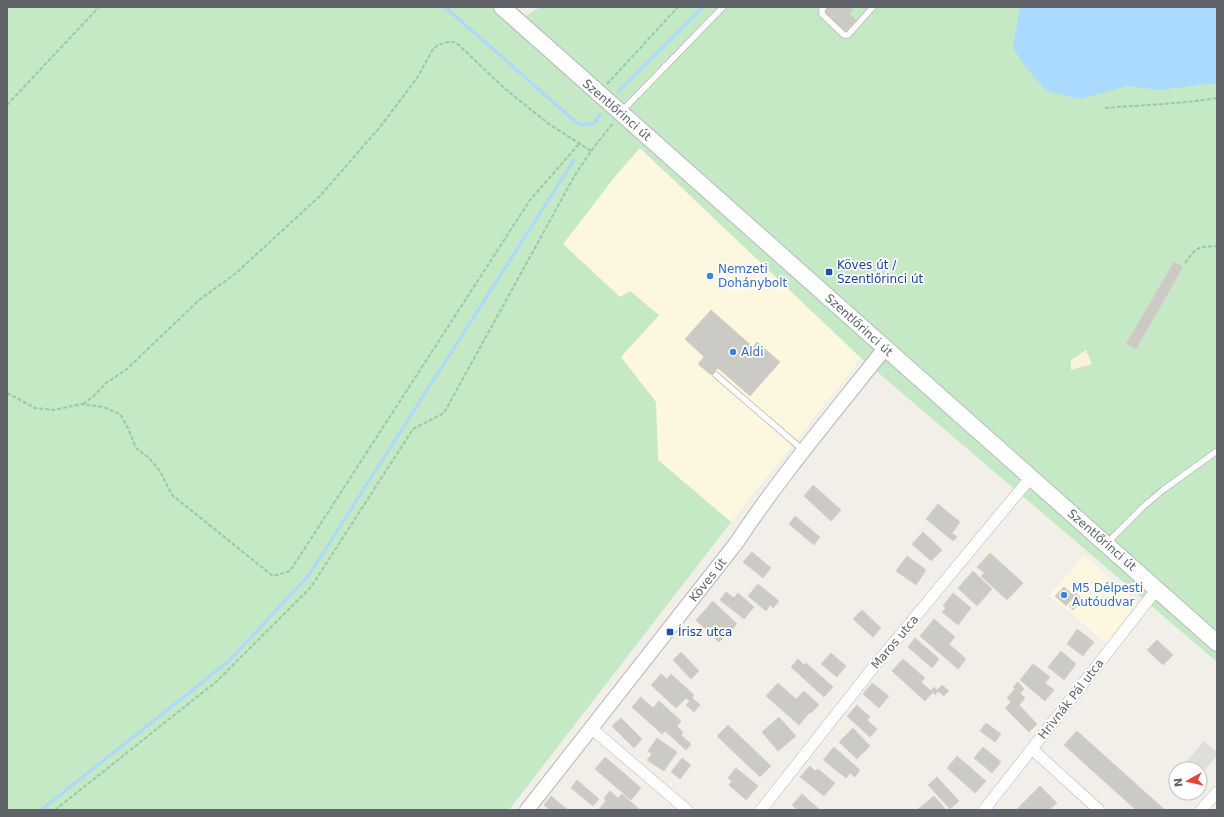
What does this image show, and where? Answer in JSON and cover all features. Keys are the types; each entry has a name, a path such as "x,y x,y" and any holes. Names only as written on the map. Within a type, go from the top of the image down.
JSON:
{"main road":[{"name":"Szentlőrinci út","path":"502,7 1217,642"}],"street":[{"name":"Köves út","path":"527,810 737,542 758,511 804,450 885,348"},
{"name":"Maros utca","path":"761,810 872,669 1031,477"},
{"name":"Hrivnák Pál utca","path":"984,810 1157,589"},
{"path":"590,728 687,810"},
{"path":"1032,749 1099,810"},
{"path":"1201,810 1215,798"}],"lane":[{"path":"621,113 723,7"},
{"path":"824,7 822,9 822,14 844,34 848,35 873,7"},
{"path":"716,375 804,450"},
{"path":"1106,544 1158,494 1217,451"}],"path":[{"path":"7,105 99,7"},
{"path":"599,94 678,7"},
{"path":"82,404 95,395 106,383 127,369 199,300 235,274 320,196 380,127 417,78 433,49 438,45 453,42 459,45 504,88 549,124 591,151"},
{"path":"1105,108 1186,103 1217,98"},
{"path":"55,810 217,681 311,587 413,429 444,413 575,175 591,151 621,113"},
{"path":"7,393 35,408 54,410 82,404 102,407 120,414 128,428 136,448 149,458 160,471 172,495 273,576 290,571 530,200 579,144"},
{"path":"1185,263 1194,251 1201,246 1217,246"}],"shaded area":[{"path":"640,148 861,358 731,522 658,460 656,402 621,357 659,315 620,297 563,244 617,174"},
{"path":"1084,555 1137,603 1106,643 1049,595"},
{"path":"1204,741 1217,752 1217,756 1208,766 1208,761 1187,761"}],"green space":[{"path":"7,7 516,7 526,16 540,7 1217,7 1217,662 861,358 640,148 617,174 563,244 620,297 630,291 659,315 621,357 656,402 658,460 731,522 509,810 7,810"}],"sand":[{"path":"1086,350 1092,364 1071,370 1071,360"}],"water":[{"path":"1020,7 1217,7 1217,83 1159,90 1127,86 1080,99 1047,91 1028,70 1013,48"}],"building":[{"path":"828,7 852,7 851,8 853,10 849,14 856,20 846,32 824,12"},
{"path":"1174,262 1183,267 1136,349 1126,344"},
{"name":"Aldi","path":"711,310 753,347 757,342 780,362 750,396 718,368 711,375 698,364 704,357 685,339"},
{"path":"813,485 841,510 831,521 804,496"},
{"path":"938,504 960,522 952,533 957,537 953,541 926,519"},
{"path":"795,516 820,537 814,545 789,524"},
{"path":"923,532 942,550 931,561 912,544"},
{"path":"752,552 771,568 763,578 743,562"},
{"path":"990,553 1023,583 1007,600 981,576 984,573 977,567"},
{"path":"907,556 926,570 916,585 896,571"},
{"path":"973,571 992,589 977,606 958,588"},
{"path":"758,584 779,601 773,608 770,605 766,611 748,596"},
{"path":"1064,587 1073,595 1076,593 1082,599 1073,610 1069,606 1076,599 1074,597 1066,606 1055,596"},
{"path":"726,592 734,598 738,593 754,607 744,619 720,600"},
{"path":"953,593 971,608 958,625 942,612 946,608 943,606"},
{"path":"713,601 737,624 719,642 696,620"},
{"path":"862,610 881,628 873,637 853,619"},
{"path":"934,619 955,637 949,644 966,659 958,669 920,636"},
{"path":"1077,629 1094,642 1083,656 1067,644"},
{"path":"915,638 939,659 932,668 908,647"},
{"path":"1157,640 1173,655 1163,665 1147,650"},
{"path":"1061,651 1076,664 1064,680 1048,667"},
{"path":"681,652 699,671 691,679 673,660"},
{"path":"831,653 846,666 837,677 821,664"},
{"path":"798,659 804,665 806,663 833,687 824,697 791,667"},
{"path":"903,659 925,678 921,682 931,691 934,687 937,690 942,685 949,691 944,696 938,691 935,695 933,692 925,701 892,671"},
{"path":"1033,664 1050,677 1045,683 1054,690 1045,701 1020,680"},
{"path":"661,674 667,679 671,674 694,695 692,698 700,705 694,712 686,705 690,701 686,698 676,708 651,685"},
{"path":"1018,682 1024,689 1020,693 1025,698 1019,705 1037,724 1029,732 1005,708 1011,702 1007,698 1015,689 1013,687"},
{"path":"778,683 796,699 804,691 819,705 811,713 810,712 799,725 766,696"},
{"path":"872,683 889,696 879,708 863,694"},
{"path":"641,697 653,708 659,701 681,721 677,726 683,732 681,735 691,744 686,750 665,731 662,734 632,707"},
{"path":"857,705 870,717 867,720 877,729 870,737 847,716"},
{"path":"779,717 796,736 778,751 762,732"},
{"path":"621,718 642,739 634,748 612,726"},
{"path":"986,723 1001,734 995,742 980,731"},
{"path":"728,725 771,766 760,777 717,736"},
{"path":"853,728 870,746 857,759 839,742"},
{"path":"1077,731 1165,810 1136,810 1064,745"},
{"path":"657,738 677,752 664,771 647,760 652,754 648,751"},
{"path":"834,747 860,770 855,777 850,773 846,778 823,760"},
{"path":"983,747 1001,762 992,773 974,758"},
{"path":"957,756 986,781 975,793 947,768"},
{"path":"605,757 641,788 631,800 595,769"},
{"path":"682,758 691,765 680,779 671,772"},
{"path":"810,766 815,771 818,769 835,783 824,796 800,777"},
{"path":"736,768 758,786 746,800 729,785 732,781 728,778"},
{"path":"937,777 959,801 950,809 928,785"},
{"path":"577,780 599,799 593,806 571,788"},
{"path":"1040,786 1057,803 1049,810 1016,810"},
{"path":"610,791 618,798 622,794 640,810 598,810 606,801 604,798"},
{"path":"802,794 820,810 797,810 792,805"},
{"path":"551,796 568,810 550,810 544,805"},
{"path":"934,796 946,810 918,809"}],"waterway":[{"path":"445,7 577,123 583,125 594,123 600,115"},
{"path":"618,92 703,7"},
{"path":"41,810 229,661 309,575 574,160"}],"place":[{"name":"Köves út / Szentlőrinci út","path":"829,272"},
{"name":"Nemzeti Dohánybolt","path":"710,276"},
{"name":"Aldi","path":"733,352"},
{"name":"M5 Délpesti Autóudvar","path":"1064,595"},
{"name":"Írisz utca","path":"670,632"}]}
